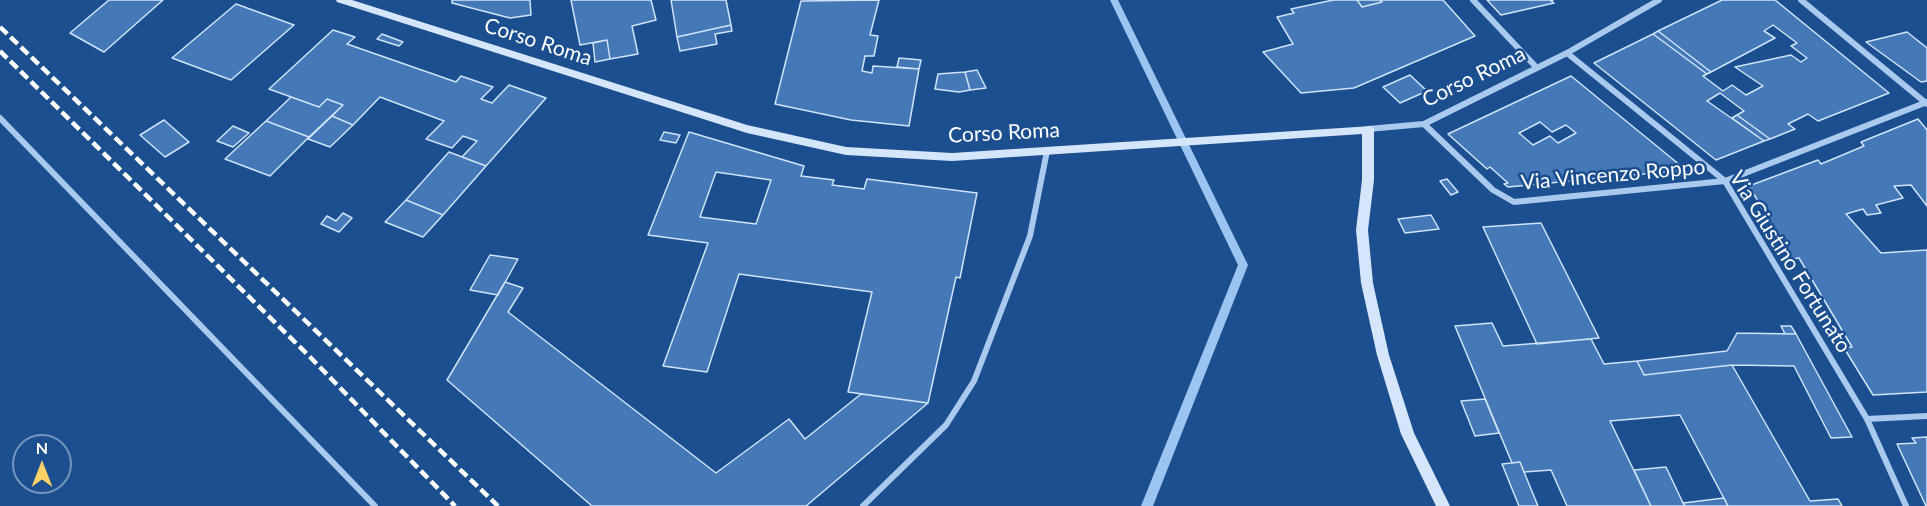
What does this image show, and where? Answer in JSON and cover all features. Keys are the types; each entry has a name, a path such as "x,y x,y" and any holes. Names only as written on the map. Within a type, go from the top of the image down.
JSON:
{"main road":[{"name":"Corso Roma","path":"341,0 747,129 835,148 952,157 1368,129"},
{"path":"1368,129 1368,180 1362,230 1367,283 1383,356 1408,434 1443,506"}],"street":[{"path":"1473,0 1537,68"},
{"name":"Corso Roma","path":"1368,129 1424,124 1567,53 1659,0"},
{"path":"1800,0 1926,103"},
{"name":"Via Giustino Fortunato","path":"1567,53 1725,181 1867,419 1906,506"},
{"name":"Via Vincenzo Roppo","path":"1424,124 1493,190 1514,202 1725,181 1926,103"},
{"path":"0,118 375,506"},
{"path":"862,506 946,425 974,381 1030,236 1047,151"},
{"path":"1867,419 1927,416"}],"building":[{"path":"109,0 163,0 104,52 70,33"},
{"path":"452,0 530,0 531,15 510,18 452,3"},
{"path":"571,0 651,0 656,20 632,26 638,54 610,59 607,40 580,45"},
{"path":"671,0 726,0 731,25 677,37"},
{"path":"879,0 870,35 878,36 874,56 865,56 862,71 872,73 873,66 919,69 909,126 851,120 775,104 801,1"},
{"path":"1333,0 1357,0 1362,7 1382,2 1380,0 1443,0 1475,36 1354,88 1301,93 1263,52 1293,44 1277,17 1294,13 1291,9"},
{"path":"1357,0 1380,0 1382,2 1362,7"},
{"path":"1487,0 1553,0 1551,1 1554,3 1501,15"},
{"path":"1722,0 1775,0 1889,93 1818,121 1808,114 1788,124 1795,129 1770,139 1737,115 1744,111 1720,93 1707,101 1764,141 1716,160 1594,63 1653,34 1707,74 1703,76 1723,91 1732,85 1746,95 1763,86 1735,67 1791,55 1801,62 1807,58 1791,46 1797,43 1773,25 1764,31 1775,38 1711,72 1658,31"},
{"path":"236,4 294,25 231,80 172,58"},
{"path":"731,25 732,31 715,34 717,44 680,51 677,37"},
{"path":"333,30 355,37 347,44 456,82 461,76 493,87 481,99 492,103 509,85 546,98 486,166 462,157 477,141 463,136 452,148 426,139 444,121 380,97 353,125 332,116 343,105 327,99 319,107 269,89"},
{"path":"1658,31 1711,72 1707,74 1653,34"},
{"path":"1907,32 1927,48 1927,81 1921,82 1866,42"},
{"path":"382,34 403,42 399,46 377,39"},
{"path":"607,40 610,59 595,62 593,43"},
{"path":"899,58 921,60 919,69 897,67"},
{"path":"977,70 986,88 970,90 965,72"},
{"path":"965,72 970,90 959,92 935,89 938,74"},
{"path":"1410,75 1427,91 1400,103 1383,87"},
{"path":"1571,76 1686,170 1508,187 1504,184 1508,183 1490,167 1487,169 1448,134","holes":["1540,122 1552,132 1566,125 1576,133 1558,143 1550,136 1533,145 1519,133"]},
{"path":"291,97 319,107 327,99 343,105 309,137 266,121"},
{"path":"1737,115 1770,139 1764,141 1732,118"},
{"path":"332,116 353,125 330,147 308,139"},
{"path":"1918,119 1927,130 1927,206 1911,185 1894,186 1903,198 1876,205 1881,213 1867,215 1863,209 1846,214 1881,253 1927,250 1927,392 1873,395 1844,348 1852,347 1799,258 1792,259 1749,186 1818,160 1821,164 1864,146 1861,142"},
{"path":"164,120 189,142 165,157 140,135"},
{"path":"266,121 309,137 270,176 225,159"},
{"path":"233,126 249,133 233,147 217,141"},
{"path":"664,132 680,135 676,143 660,140"},
{"path":"689,132 804,166 801,176 834,180 832,185 864,189 867,179 977,193 960,278 956,277 928,403 848,392 872,292 739,274 707,372 663,366 708,243 648,235","holes":["716,172 771,180 756,224 700,217"]},
{"path":"449,152 486,166 443,215 406,200"},
{"path":"1447,179 1458,192 1451,195 1440,181"},
{"path":"406,200 443,215 423,237 385,222"},
{"path":"343,213 352,218 339,232 321,224 327,216 336,221"},
{"path":"1431,215 1439,229 1405,233 1398,219"},
{"path":"1541,223 1599,338 1537,344 1483,227"},
{"path":"490,255 518,259 498,295 470,290"},
{"path":"505,282 523,288 508,312 716,473 789,419 805,439 861,394 928,403 806,506 592,506 447,380"},
{"path":"1492,323 1503,346 1591,339 1604,364 1637,361 1644,375 1732,365 1810,501 1838,499 1842,506 1728,506 1680,415 1610,421 1651,506 1567,506 1551,470 1524,472 1520,462 1512,463 1455,326"},
{"path":"1781,326 1791,326 1796,334 1785,334"},
{"path":"1737,333 1796,334 1852,437 1831,438 1794,366 1732,365 1644,375 1637,361 1727,351"},
{"path":"1485,399 1499,433 1475,436 1461,401"},
{"path":"1927,437 1926,506 1897,444 1916,443 1912,438"},
{"path":"1520,462 1538,506 1519,506 1502,464"},
{"path":"1666,467 1685,506 1651,506 1634,470"},
{"path":"1724,498 1728,506 1685,506 1683,503"}],"waterway":[{"path":"1114,0 1243,265 1147,506"}],"railway":[{"path":"0,27 498,506"},
{"path":"0,51 311,358 455,506"}]}
